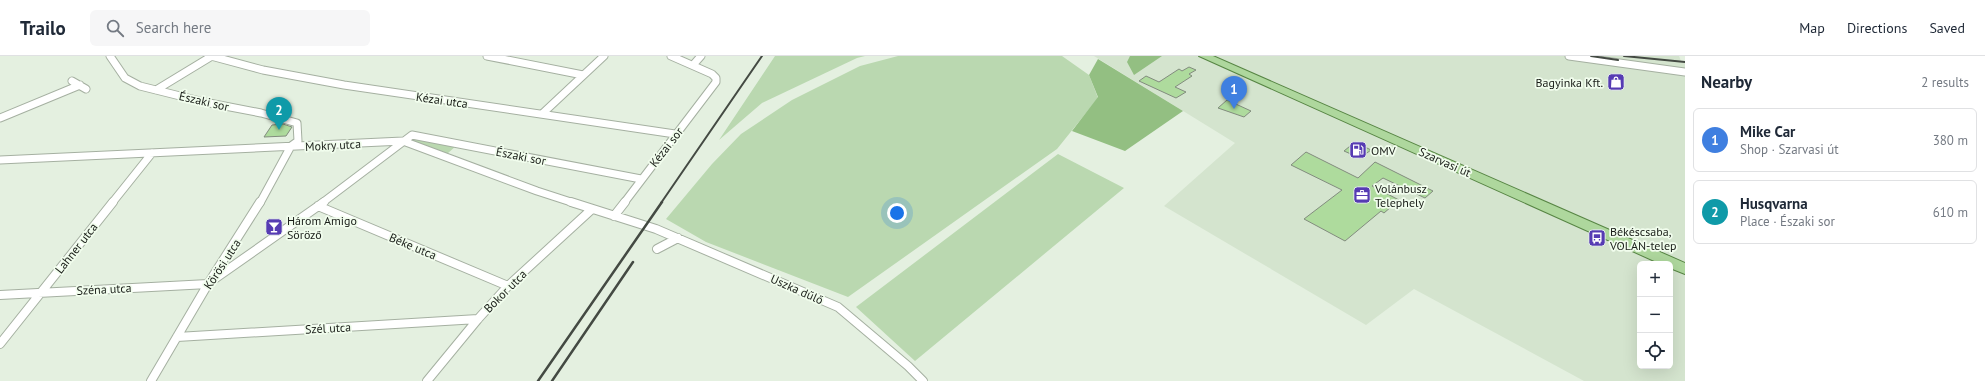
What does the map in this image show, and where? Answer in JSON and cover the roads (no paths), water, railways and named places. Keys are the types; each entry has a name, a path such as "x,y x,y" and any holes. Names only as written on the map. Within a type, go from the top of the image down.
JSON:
{"main road":[{"name":"Szarvasi út","path":"1204,56 1685,269"}],"street":[{"path":"110,56 126,78 140,86 156,90 212,56"},
{"name":"Kézai utca","path":"212,56 263,70 336,84 675,134"},
{"path":"488,56 583,75"},
{"path":"542,114 604,56"},
{"path":"671,56 693,65 701,56"},
{"path":"1569,56 1685,72"},
{"name":"Kézai sor","path":"614,216 675,134 714,86 716,78 693,65"},
{"path":"0,118 83,87 72,81"},
{"name":"Északi sor","path":"156,90 204,102 261,113 297,123 298,141 291,146"},
{"name":"Északi sor","path":"403,141 412,135 642,179"},
{"path":"208,284 318,206 403,141"},
{"name":"Mokry utca","path":"4,160 403,141 592,209 651,228"},
{"name":"Körösi utca","path":"151,381 208,284 252,217 291,146"},
{"name":"Lahner utca","path":"0,344 152,153"},
{"path":"0,168 4,160"},
{"name":"Béke utca","path":"318,206 508,286"},
{"name":"Bokor utca","path":"427,381 478,318 508,286 592,209"},
{"name":"Uszka dűlő","path":"651,228 678,238 838,307 924,381"},
{"path":"657,249 678,238"},
{"name":"Széna utca","path":"0,294 208,284"},
{"name":"Szél utca","path":"177,337 478,318"}],"railway":[{"path":"661,203 762,56"},
{"path":"1591,56 1618,60"},
{"path":"1624,56 1685,62"},
{"path":"538,381 662,202"},
{"path":"552,381 633,262"}],"place":[{"name":"Bagyinka Kft.","path":"1616,82"},
{"name":"Mike Car","path":"1234,109"},
{"name":"Husqvarna","path":"279,130"},
{"name":"OMV","path":"1358,150"},
{"name":"Volánbusz Telephely","path":"1362,195"},
{"name":"Három Amigo Söröző","path":"274,227"},
{"name":"Békéscsaba, VOLÁN-telep","path":"1597,238"}]}
